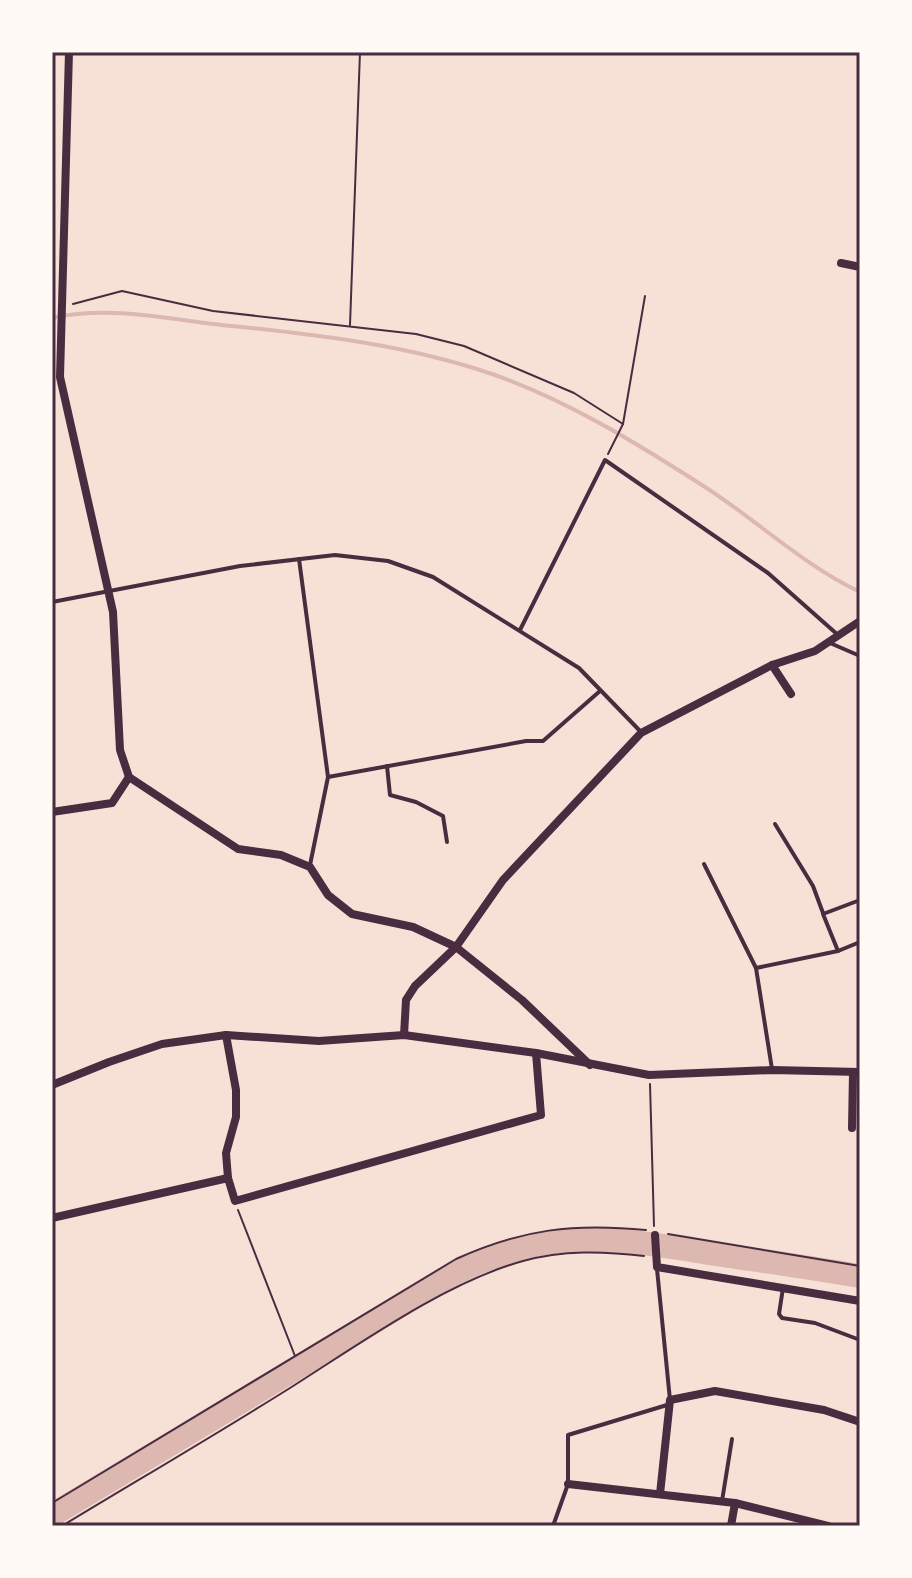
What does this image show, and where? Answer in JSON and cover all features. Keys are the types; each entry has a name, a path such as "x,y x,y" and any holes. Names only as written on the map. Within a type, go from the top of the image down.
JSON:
{"street":[{"path":"69,52 60,377 113,612 120,750 129,777 238,849 281,855 310,867 328,895 352,914 413,927 456,947 522,1000 590,1065"},
{"path":"841,263 860,267"},
{"path":"404,1035 406,1000 415,986 456,947 503,880 641,733 772,665 815,651 860,621"},
{"path":"772,665 791,694"},
{"path":"52,812 112,803 129,777"},
{"path":"226,1035 236,1090 236,1117 226,1153 228,1178 235,1201 541,1115 536,1053"},
{"path":"52,1085 162,1044 226,1035 319,1041 404,1035 536,1053 649,1075 772,1070 857,1072 852,1128"},
{"path":"52,1218 228,1178"},
{"path":"650,1233 651,1254 657,1267 860,1301"},
{"path":"660,1494 670,1402 715,1391 824,1410 860,1422"},
{"path":"568,1484 735,1503 828,1526"},
{"path":"731,1526 735,1503"}],"lane":[{"path":"520,630 605,460 768,573 838,635"},
{"path":"52,602 240,566 335,555 388,561 433,577 579,668 641,733"},
{"path":"299,559 328,777 310,867"},
{"path":"828,642 860,656"},
{"path":"328,777 526,741 543,741 601,691"},
{"path":"387,766 390,795 416,802 443,816 447,842"},
{"path":"775,824 813,886 838,951"},
{"path":"704,864 756,968 772,1070"},
{"path":"823,914 860,900"},
{"path":"756,968 838,951 860,942"},
{"path":"553,1526 568,1484 568,1435 670,1402 657,1267"},
{"path":"783,1288 779,1317 815,1323 860,1340"},
{"path":"722,1501 732,1439"}],"path":[{"path":"350,326 360,52"},
{"path":"63,307 122,291 213,311 416,334 464,346 574,393 623,424"},
{"path":"605,460 623,424 645,296"},
{"path":"52,1503 473,1251 526,1234 586,1226 650,1233 649,1075"},
{"path":"235,1201 295,1356"},
{"path":"665,1233 860,1266"},
{"path":"62,1526 386,1327 468,1282 522,1261 551,1255 610,1252 651,1254"}],"waterway":[{"path":"52,318 120,313 298,333 396,348 492,374 548,397 628,439 725,500 819,569 860,592"},
{"path":"52,1515 453,1274 518,1249 549,1242 609,1240 860,1276"}]}
